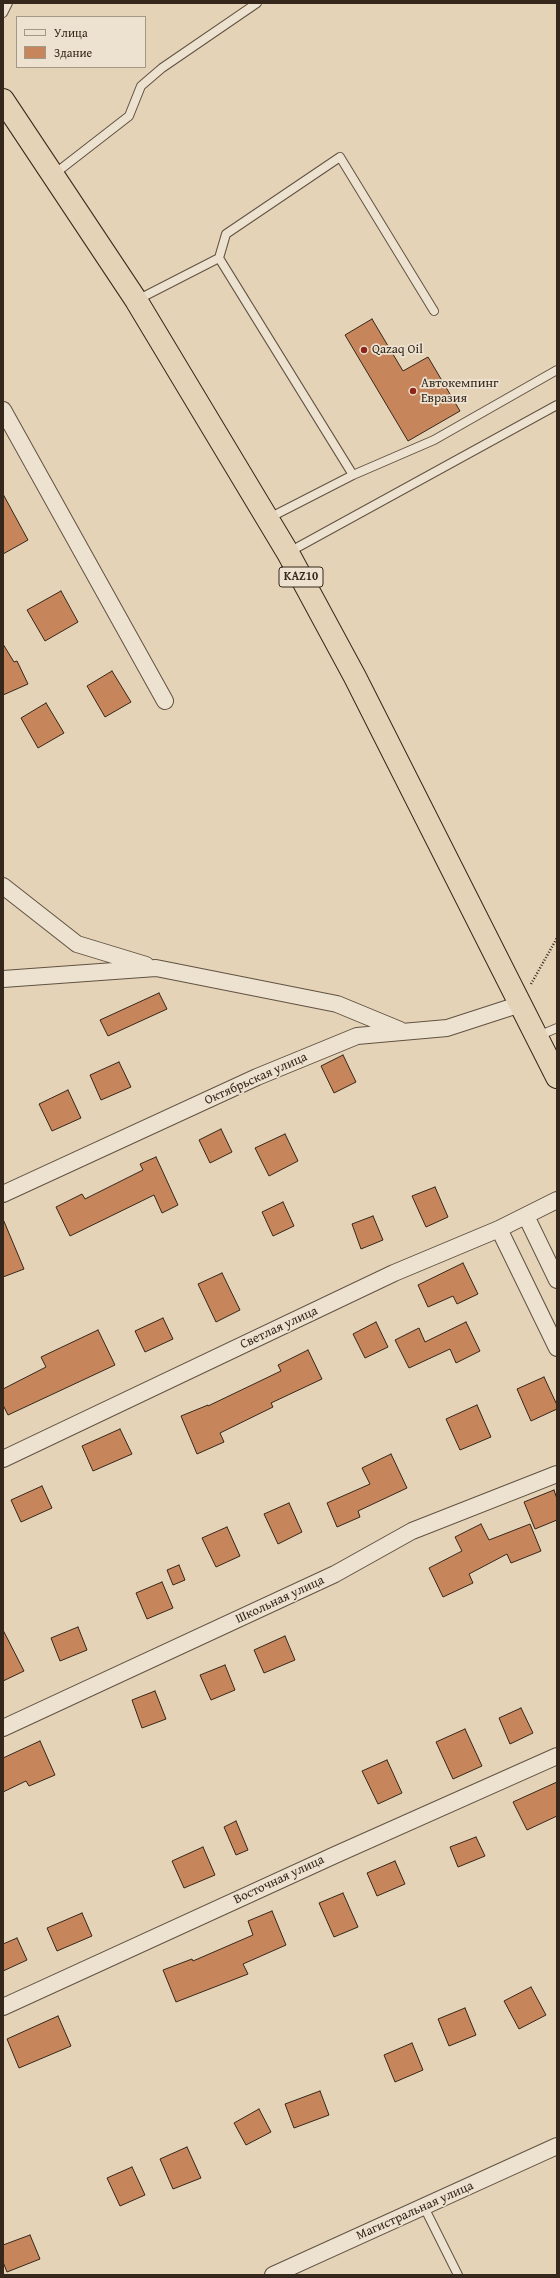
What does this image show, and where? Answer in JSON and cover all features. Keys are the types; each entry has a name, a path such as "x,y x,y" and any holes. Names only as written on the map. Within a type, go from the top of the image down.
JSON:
{"highway":[{"name":"KAZ10","path":"4,102 136,300 288,553 355,677 557,1077"}],"street":[{"path":"3,410 165,701"},
{"path":"3,885 77,944 156,968 337,1004 404,1032"},
{"path":"3,979 156,968"},
{"name":"Октябрьская улица","path":"3,1194 258,1076 357,1036 447,1028 521,1004"},
{"name":"Светлая улица","path":"3,1459 394,1273 499,1229 557,1200"},
{"path":"526,1216 557,1280"},
{"path":"499,1229 557,1348"},
{"name":"Школьная улица","path":"3,1728 335,1574 412,1531 557,1474"},
{"name":"Восточная улица","path":"3,2007 328,1858 557,1756"},
{"name":"Магистральная улица","path":"273,2275 557,2146"}],"lane":[{"path":"3,13 8,3"},
{"path":"52,175 129,116 141,86 162,68 257,3"},
{"path":"136,300 219,258 226,234 340,157 434,311"},
{"path":"219,258 353,475"},
{"path":"268,519 353,475 434,440 557,370"},
{"path":"288,553 557,405"},
{"path":"537,1037 557,1028"},
{"path":"424,2207 458,2275"}],"path":[{"path":"521,1004 557,938"}],"building":[{"name":"Автокемпинг Евразия","path":"372,319 403,371 428,357 460,411 408,441 345,335"},
{"path":"3,494 28,540 3,554"},
{"path":"61,591 78,622 45,641 27,610"},
{"path":"3,644 14,662 17,661 28,684 3,695"},
{"path":"112,671 131,702 105,717 87,686"},
{"path":"46,703 64,733 38,748 21,718"},
{"path":"159,993 167,1009 108,1036 100,1020"},
{"path":"343,1055 356,1082 334,1093 321,1066"},
{"path":"119,1062 131,1087 101,1100 90,1075"},
{"path":"68,1090 81,1118 52,1131 39,1104"},
{"path":"221,1129 232,1152 210,1163 199,1140"},
{"path":"285,1134 298,1161 269,1176 255,1148"},
{"path":"156,1157 178,1205 162,1213 154,1195 70,1236 56,1207 82,1194 85,1199 143,1170 140,1164"},
{"path":"435,1187 448,1217 426,1227 412,1196"},
{"path":"283,1202 294,1226 273,1236 262,1212"},
{"path":"373,1216 383,1240 361,1249 352,1224"},
{"path":"3,1219 24,1269 3,1277"},
{"path":"463,1263 478,1294 457,1304 453,1296 428,1307 418,1285"},
{"path":"222,1273 240,1310 216,1322 198,1284"},
{"path":"163,1318 173,1339 145,1352 135,1331"},
{"path":"376,1322 388,1347 365,1358 353,1334"},
{"path":"466,1322 480,1351 456,1363 450,1349 409,1368 395,1340 419,1328 425,1342"},
{"path":"98,1330 115,1365 8,1415 3,1405 3,1389 46,1367 41,1357"},
{"path":"308,1350 322,1379 271,1403 273,1407 220,1433 224,1442 197,1454 181,1416 208,1406 281,1371 278,1365"},
{"path":"544,1377 557,1405 557,1409 531,1421 517,1389"},
{"path":"477,1405 491,1437 460,1450 446,1419"},
{"path":"120,1429 132,1454 93,1471 82,1446"},
{"path":"391,1454 407,1488 358,1511 360,1517 337,1527 327,1503 370,1484 362,1468"},
{"path":"42,1486 52,1508 21,1522 11,1500"},
{"path":"554,1490 557,1499 557,1520 535,1529 524,1502"},
{"path":"289,1503 302,1532 278,1544 264,1514"},
{"path":"481,1524 489,1540 530,1524 541,1551 511,1563 507,1554 469,1574 473,1583 443,1597 429,1568 462,1551 455,1537"},
{"path":"227,1527 240,1556 216,1567 202,1538"},
{"path":"179,1565 185,1580 173,1585 167,1570"},
{"path":"162,1582 173,1608 147,1619 136,1593"},
{"path":"78,1627 87,1650 60,1661 51,1638"},
{"path":"3,1630 24,1671 3,1681"},
{"path":"285,1636 295,1660 264,1673 254,1650"},
{"path":"225,1665 235,1690 211,1700 200,1675"},
{"path":"155,1691 166,1719 142,1728 132,1700"},
{"path":"521,1708 533,1733 510,1744 499,1718"},
{"path":"465,1729 482,1766 453,1779 436,1742"},
{"path":"40,1741 55,1775 29,1786 26,1781 3,1792 3,1758"},
{"path":"387,1760 402,1793 378,1804 362,1771"},
{"path":"557,1782 557,1816 527,1830 513,1802"},
{"path":"236,1821 248,1850 236,1855 224,1827"},
{"path":"476,1837 485,1856 458,1867 450,1847"},
{"path":"203,1847 215,1875 184,1888 172,1861"},
{"path":"395,1861 405,1884 377,1896 367,1873"},
{"path":"343,1893 358,1927 334,1937 319,1903"},
{"path":"272,1911 286,1945 243,1964 248,1974 176,2002 163,1970 192,1959 193,1961 253,1935 248,1921"},
{"path":"82,1913 92,1936 57,1951 47,1928"},
{"path":"17,1938 27,1960 3,1971 3,1944"},
{"path":"531,1987 546,2015 519,2029 504,2001"},
{"path":"465,2008 476,2035 449,2046 438,2019"},
{"path":"58,2016 71,2046 19,2068 7,2039"},
{"path":"412,2043 423,2070 395,2082 384,2055"},
{"path":"320,2091 329,2115 294,2128 285,2104"},
{"path":"259,2109 271,2132 246,2145 234,2123"},
{"path":"187,2147 201,2178 173,2189 160,2159"},
{"path":"132,2167 145,2195 120,2206 107,2178"},
{"path":"30,2235 40,2259 7,2272 3,2262 3,2245"}],"place":[{"name":"Qazaq Oil","path":"364,350"},
{"name":"Автокемпинг Евразия","path":"413,391"}]}
